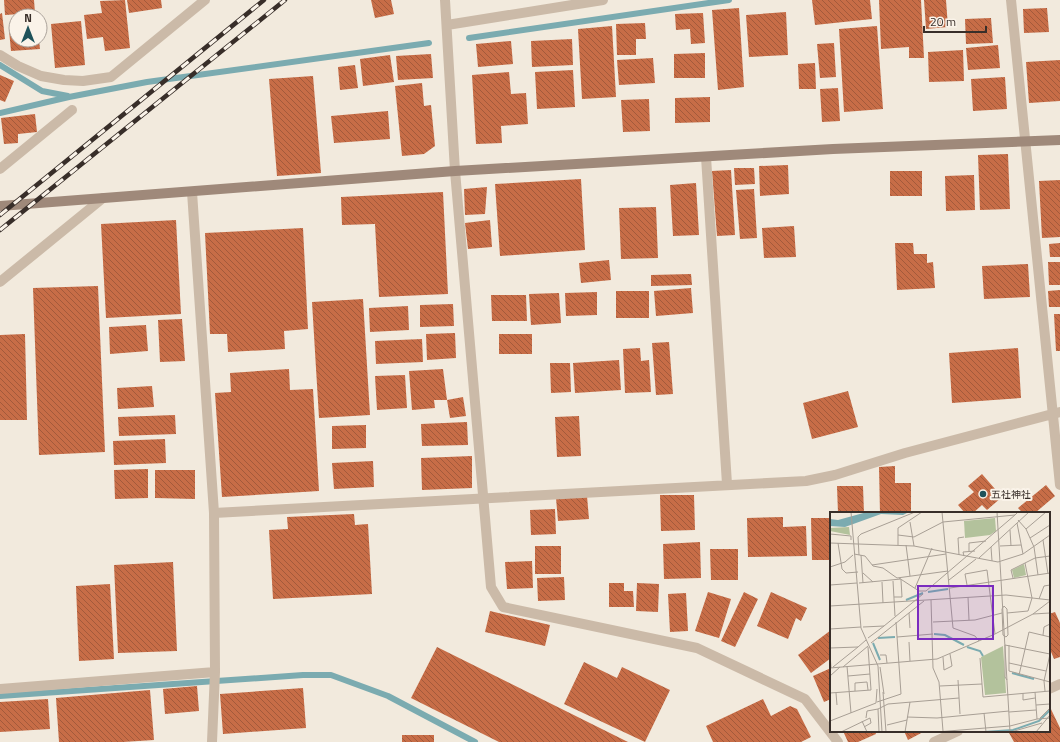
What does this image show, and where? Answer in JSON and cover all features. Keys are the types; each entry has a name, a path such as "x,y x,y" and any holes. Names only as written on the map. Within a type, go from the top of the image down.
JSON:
{"street":[{"path":"0,55 18,66 41,76 64,80 83,81 111,77 204,0"},
{"path":"445,0 455,171 482,499 491,587 503,608 697,648 805,699 830,732"},
{"path":"447,25 603,0"},
{"path":"1011,0 1056,413 1060,484"},
{"path":"0,169 72,110"},
{"path":"0,206 455,171 833,149 1060,140"},
{"path":"706,157 727,484"},
{"path":"192,192 214,514 216,672 212,742"},
{"path":"0,282 103,198"},
{"path":"214,514 727,484 806,481 835,475 1015,423 1056,413"},
{"path":"0,689 216,672"},
{"path":"1050,689 1060,684"},
{"path":"830,732 838,742"},
{"path":"934,742 956,732"}],"building":[{"path":"4,0 34,0 35,8 8,8 8,15 5,15"},
{"path":"125,0 130,48 105,51 103,37 87,39 84,15 102,13 100,1"},
{"path":"127,0 161,0 162,8 129,13"},
{"path":"371,0 391,0 394,14 375,18"},
{"path":"812,0 870,0 872,19 815,25"},
{"path":"879,0 921,0 924,58 909,58 909,47 881,49"},
{"path":"924,0 946,0 948,27 926,29"},
{"path":"739,8 744,87 718,90 712,10"},
{"path":"1047,8 1049,32 1024,33 1023,9"},
{"path":"786,12 788,55 749,57 746,15"},
{"path":"2,13 5,39 0,40 0,14"},
{"path":"703,13 705,43 691,44 690,29 676,30 675,14"},
{"path":"991,18 993,43 966,44 965,19"},
{"path":"81,21 85,65 55,68 51,24"},
{"path":"645,23 646,39 636,39 636,55 617,55 616,24"},
{"path":"612,26 616,97 582,99 578,29"},
{"path":"877,26 883,109 844,112 839,29"},
{"path":"572,39 573,65 532,67 531,41"},
{"path":"511,41 513,64 478,67 476,44"},
{"path":"834,43 836,77 820,78 817,44"},
{"path":"998,45 1000,68 968,70 966,48"},
{"path":"11,48 40,49 11,51"},
{"path":"963,50 964,81 929,82 928,52"},
{"path":"705,53 705,78 674,78 674,54"},
{"path":"431,54 433,78 398,80 396,56"},
{"path":"390,55 394,82 363,86 360,59"},
{"path":"653,58 655,83 619,85 617,60"},
{"path":"1060,60 1060,101 1029,103 1026,62"},
{"path":"815,63 816,89 799,89 798,64"},
{"path":"355,65 358,88 340,90 338,67"},
{"path":"573,70 575,107 537,109 535,72"},
{"path":"509,72 511,94 526,93 528,124 501,126 502,143 476,144 472,75"},
{"path":"0,75 14,81 5,102 0,100"},
{"path":"313,76 321,173 277,176 269,79"},
{"path":"1005,77 1007,109 973,111 971,79"},
{"path":"422,83 424,106 431,105 435,146 424,154 402,156 395,86"},
{"path":"838,88 840,121 822,122 820,89"},
{"path":"710,97 710,122 675,123 675,98"},
{"path":"649,99 650,131 623,132 621,100"},
{"path":"388,111 390,139 334,143 331,116"},
{"path":"35,114 37,132 18,134 18,143 4,144 1,118"},
{"path":"1008,154 1010,209 980,210 978,155"},
{"path":"788,165 789,194 760,196 759,166"},
{"path":"734,168 754,168 755,184 735,185"},
{"path":"731,170 735,235 717,236 712,171"},
{"path":"890,171 922,171 922,196 890,196"},
{"path":"974,175 975,210 946,211 945,176"},
{"path":"581,179 585,250 500,256 495,184"},
{"path":"1060,180 1060,237 1042,238 1039,181"},
{"path":"696,183 699,235 673,236 670,185"},
{"path":"487,187 485,214 465,215 464,189"},
{"path":"754,189 757,238 740,239 736,190"},
{"path":"443,192 448,294 379,297 375,224 342,225 341,197"},
{"path":"656,207 658,258 621,259 619,208"},
{"path":"176,220 181,314 106,318 101,224"},
{"path":"490,220 492,247 468,249 465,223"},
{"path":"794,226 796,257 764,258 762,228"},
{"path":"303,228 308,329 284,331 285,349 228,352 227,334 210,334 205,233"},
{"path":"895,243 913,243 914,254 927,254 927,263 933,262 935,288 897,290"},
{"path":"1060,243 1060,257 1050,257 1049,244"},
{"path":"609,260 611,280 581,283 579,263"},
{"path":"1048,262 1060,262 1060,285 1049,285"},
{"path":"1028,264 1030,297 984,299 982,266"},
{"path":"691,274 692,285 651,286 651,275"},
{"path":"98,286 105,452 39,455 33,288"},
{"path":"691,288 693,313 656,316 654,291"},
{"path":"1060,290 1060,307 1049,307 1048,291"},
{"path":"616,291 649,291 649,318 616,318"},
{"path":"597,292 597,315 566,316 565,293"},
{"path":"559,293 561,323 531,325 529,294"},
{"path":"491,295 526,295 527,321 492,321"},
{"path":"363,299 370,415 319,418 312,302"},
{"path":"453,304 454,326 420,327 420,305"},
{"path":"408,306 409,330 370,332 369,308"},
{"path":"1054,314 1060,314 1060,351 1056,351"},
{"path":"182,319 185,361 160,362 158,320"},
{"path":"146,325 148,351 110,354 109,327"},
{"path":"455,333 456,358 427,360 426,334"},
{"path":"25,334 27,420 0,420 0,335"},
{"path":"499,334 532,334 532,354 499,354"},
{"path":"422,339 423,362 376,364 375,341"},
{"path":"669,342 673,394 656,395 652,343"},
{"path":"640,348 641,361 649,360 651,392 625,393 623,349"},
{"path":"1018,348 1021,398 952,403 949,353"},
{"path":"619,360 621,390 575,393 573,363"},
{"path":"550,363 570,363 571,392 551,393"},
{"path":"289,369 290,390 313,389 319,491 222,497 215,393 231,392 230,373"},
{"path":"443,369 447,400 434,400 435,408 412,410 409,371"},
{"path":"405,375 407,408 377,410 375,376"},
{"path":"152,386 154,407 118,409 117,388"},
{"path":"848,391 858,427 812,439 803,403"},
{"path":"463,397 466,416 450,418 447,400"},
{"path":"175,415 176,434 119,436 118,417"},
{"path":"579,416 581,456 557,457 555,417"},
{"path":"467,422 468,445 422,446 421,424"},
{"path":"366,425 366,448 332,449 332,426"},
{"path":"165,439 166,463 114,465 113,441"},
{"path":"472,456 472,488 422,490 421,458"},
{"path":"373,461 374,487 334,489 332,463"},
{"path":"895,466 895,483 911,483 911,512 880,512 879,467"},
{"path":"148,469 148,498 115,499 114,470"},
{"path":"155,470 195,470 195,499 155,498"},
{"path":"982,474 1002,497 987,510 982,505 974,512 964,512 958,505 974,492 968,486"},
{"path":"1046,485 1055,496 1036,512 1022,512 1018,508"},
{"path":"837,486 863,486 864,512 838,512"},
{"path":"660,495 694,495 695,530 661,531"},
{"path":"587,496 589,519 558,521 556,498"},
{"path":"555,509 556,534 531,535 530,510"},
{"path":"354,514 355,525 368,524 372,594 273,599 269,530 288,529 287,517"},
{"path":"783,517 783,527 806,526 807,556 748,557 747,518"},
{"path":"811,518 830,518 830,560 812,560"},
{"path":"700,542 701,578 664,579 663,544"},
{"path":"535,546 561,546 561,574 535,574"},
{"path":"710,549 738,549 738,580 711,580"},
{"path":"532,561 533,588 507,589 505,562"},
{"path":"173,562 177,651 118,653 114,565"},
{"path":"564,577 565,600 538,601 537,578"},
{"path":"609,583 624,583 624,591 633,591 634,607 609,607"},
{"path":"637,583 659,584 658,612 636,611"},
{"path":"110,584 114,659 79,661 76,586"},
{"path":"708,592 731,599 719,638 695,631"},
{"path":"744,592 758,599 735,647 721,641"},
{"path":"771,592 807,608 801,621 796,618 788,639 757,626"},
{"path":"686,593 688,631 670,632 668,594"},
{"path":"490,611 550,625 545,646 485,632"},
{"path":"1055,612 1060,623 1060,657 1054,659 1050,649 1050,614"},
{"path":"830,631 830,659 811,673 798,655"},
{"path":"437,647 628,742 499,742 411,698"},
{"path":"584,662 617,678 622,667 670,690 645,742 564,704"},
{"path":"830,668 830,699 824,702 813,676"},
{"path":"197,686 199,711 165,714 163,689"},
{"path":"303,688 306,728 223,734 220,694"},
{"path":"150,690 154,740 123,742 59,742 56,698"},
{"path":"48,699 50,729 0,732 0,702"},
{"path":"763,699 771,716 790,706 797,709 811,737 801,742 713,742 706,726"},
{"path":"1050,707 1060,728 1060,742 1014,742 1009,732 1050,732"},
{"path":"843,732 875,732 876,734 858,742 848,742"},
{"path":"904,732 923,732 908,740"},
{"path":"402,735 434,735 434,742 402,742"}],"waterway":[{"path":"469,38 729,0"},
{"path":"0,113 69,97 147,82 429,43"},
{"path":"0,65 42,91 68,96"},
{"path":"0,696 303,675 331,675 388,696 475,742"}],"railway":[{"path":"0,215 264,0"},
{"path":"0,230 285,0"}],"place":[{"name":"五社神社","path":"983,494"}]}
